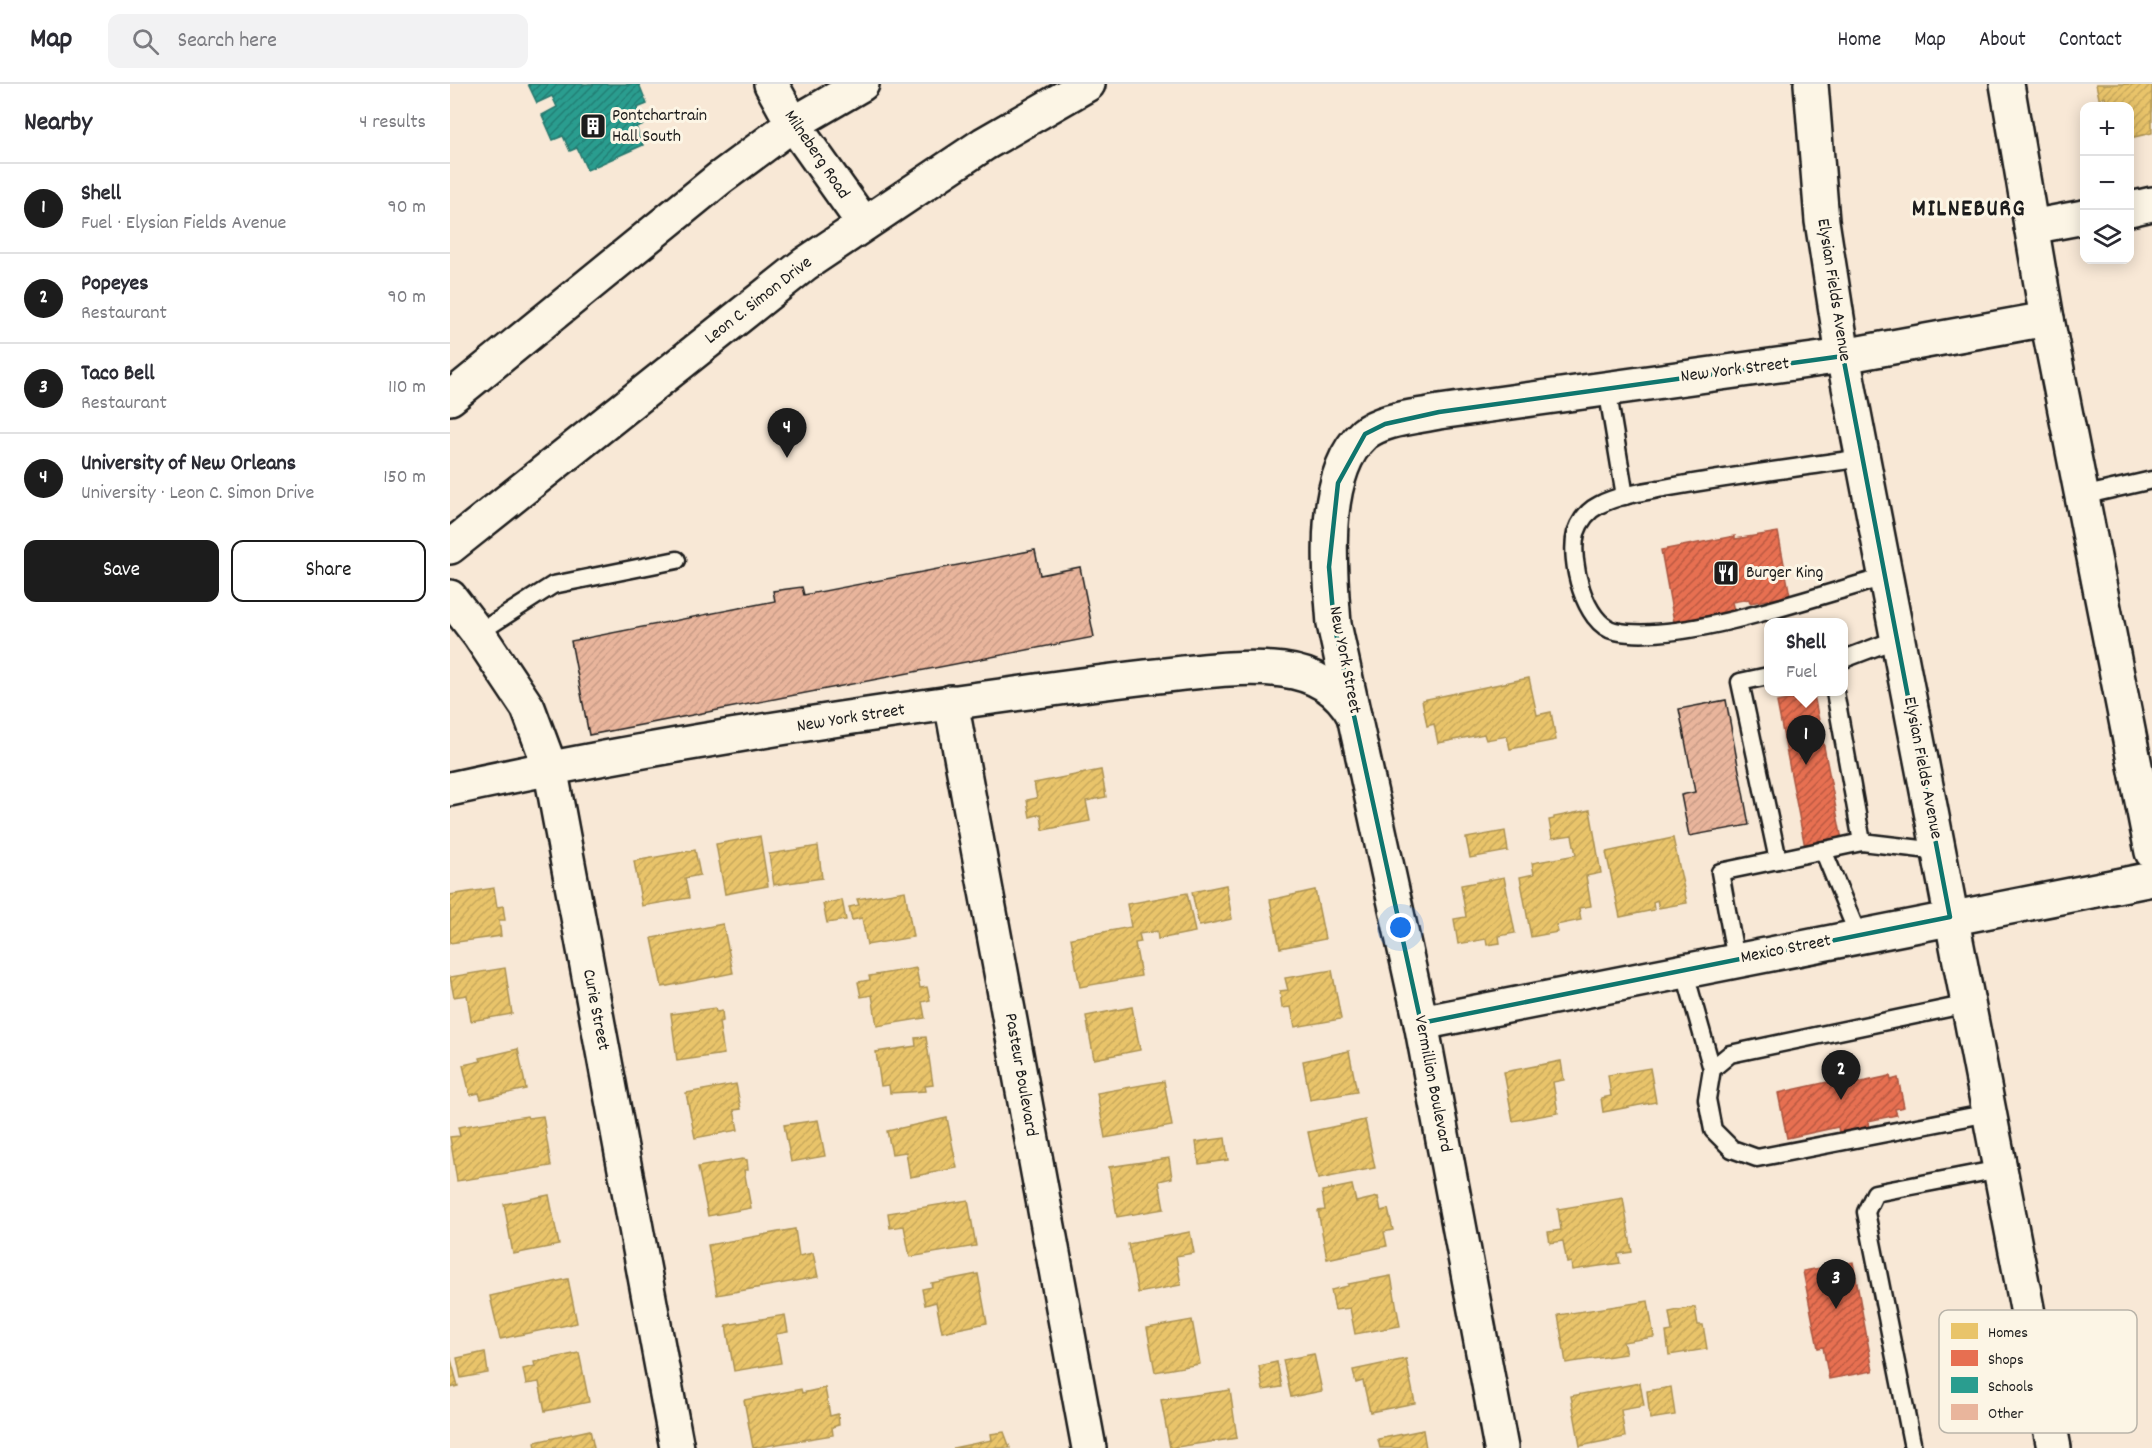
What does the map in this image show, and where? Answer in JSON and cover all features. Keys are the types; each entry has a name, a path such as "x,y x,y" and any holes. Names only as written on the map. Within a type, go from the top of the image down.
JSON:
{"street":[{"name":"Milneberg Road","path":"771,84 793,124 864,224"},
{"path":"450,398 720,177 793,124 862,84"},
{"name":"Leon C. Simon Drive","path":"450,546 805,264 984,144 1088,84"},
{"name":"Elysian Fields Avenue","path":"1811,84 1822,221 1843,356 2027,1310"},
{"path":"2007,84 2047,319 2152,852"},
{"path":"2134,207 2152,204"},
{"path":"2031,227 2080,218"},
{"name":"New York Street","path":"1357,722 1335,624 1329,567 1338,483 1350,453 1365,434 1385,424 1439,412 1843,356 2047,319"},
{"name":"Curie Street","path":"450,597 478,633 528,708 550,767 677,1448"},
{"name":"New York Street","path":"450,789 550,767 951,702 1205,671 1283,670 1323,682 1347,702 1357,722"},
{"name":"Pasteur Boulevard","path":"951,702 1089,1448"},
{"name":"Vermillion Boulevard","path":"1357,722 1421,1023 1501,1448"},
{"name":"Mexico Street","path":"1421,1023 1858,935 2152,879"},
{"name":"Elysian Fields Avenue","path":"2051,1433 2054,1448"}],"lane":[{"path":"1607,388 1625,496"},
{"path":"1862,458 1695,483 1625,496 1598,505 1587,513 1576,532 1578,571 1586,604 1602,626 1613,630 1661,632 1756,613 1885,577"},
{"path":"2082,496 2152,480"},
{"path":"478,633 553,585 677,560"},
{"path":"1848,657 1897,639"},
{"path":"1764,677 1740,682 1778,860"},
{"path":"1836,696 1862,842"},
{"path":"1736,960 1720,872 1862,842 1938,851"},
{"path":"1823,850 1858,935"},
{"path":"1684,970 1712,1069 1707,1099 1713,1130 1732,1149 1757,1158 1989,1113"},
{"path":"1712,1069 1730,1054 1968,1004"},
{"path":"1913,1448 1866,1212 1875,1193 2000,1169"}],"highlighted area":[{"path":"1843,356 1950,917 1421,1023 1334,624 1329,567 1338,483 1365,434 1385,424 1439,412"}],"building: Homes":[{"path":"2096,84 2152,84 2152,133 2134,137 2134,102 2106,102 2105,97 2099,98"},
{"path":"1529,678 1537,715 1551,712 1556,740 1510,749 1507,736 1486,740 1484,734 1438,743 1434,724 1427,726 1422,700"},
{"path":"1101,770 1106,797 1086,801 1090,821 1043,830 1041,814 1030,817 1027,800 1037,798 1034,783"},
{"path":"1590,810 1601,873 1586,876 1591,906 1579,908 1581,920 1556,925 1558,932 1531,937 1520,877 1534,874 1532,863 1576,855 1572,835 1552,838 1549,820"},
{"path":"1505,831 1508,851 1470,858 1466,838"},
{"path":"760,836 768,886 725,894 716,844"},
{"path":"1673,838 1687,903 1659,908 1657,900 1653,902 1654,910 1620,917 1606,852"},
{"path":"818,846 822,878 774,885 769,854"},
{"path":"695,850 700,875 685,878 689,898 642,906 634,861"},
{"path":"1504,877 1515,933 1499,936 1500,943 1487,945 1486,939 1458,944 1454,919 1466,917 1461,885"},
{"path":"1226,885 1232,919 1199,926 1192,892"},
{"path":"494,888 497,907 503,906 505,920 499,920 501,936 450,943 450,895"},
{"path":"1315,890 1325,939 1280,948 1270,900"},
{"path":"905,891 913,937 867,945 862,918 852,920 849,907 859,905 857,899"},
{"path":"1187,893 1195,932 1158,939 1157,931 1139,934 1141,942 1135,943 1141,976 1080,987 1071,938 1131,927 1127,904"},
{"path":"842,900 846,920 827,923 823,904"},
{"path":"723,924 733,973 662,987 652,938"},
{"path":"505,968 512,1014 471,1021 467,995 454,997 450,977"},
{"path":"916,968 920,988 927,987 930,1000 922,1002 925,1018 877,1026 872,995 861,997 858,982 870,980 869,976"},
{"path":"1332,970 1341,1019 1295,1027 1291,1007 1282,1008 1280,991 1288,990 1285,978"},
{"path":"1132,1007 1140,1050 1094,1059 1086,1016"},
{"path":"715,1008 716,1012 722,1011 723,1021 719,1022 724,1054 677,1061 671,1014"},
{"path":"926,1037 933,1085 925,1086 926,1091 890,1093 889,1085 881,1086 876,1052 916,1046 915,1038"},
{"path":"518,1049 526,1089 481,1099 479,1093 470,1095 463,1065 481,1061 480,1058"},
{"path":"1349,1051 1357,1092 1310,1100 1303,1061"},
{"path":"1561,1061 1564,1080 1553,1082 1558,1113 1513,1121 1504,1072"},
{"path":"1650,1068 1656,1102 1603,1112 1601,1098 1611,1096 1608,1075"},
{"path":"1164,1081 1172,1126 1105,1138 1097,1093"},
{"path":"736,1084 741,1109 734,1110 738,1130 695,1138 686,1093"},
{"path":"527,1116 528,1118 543,1116 551,1166 457,1181 450,1137 460,1136 458,1127"},
{"path":"947,1118 957,1168 910,1177 906,1152 892,1154 887,1131"},
{"path":"818,1120 825,1156 791,1162 784,1125"},
{"path":"1365,1120 1375,1168 1318,1179 1308,1132"},
{"path":"1225,1138 1228,1160 1199,1164 1196,1142"},
{"path":"1169,1158 1172,1178 1159,1181 1164,1209 1117,1217 1109,1167"},
{"path":"747,1160 748,1170 744,1170 751,1208 708,1216 698,1167"},
{"path":"1352,1185 1356,1202 1378,1197 1381,1211 1388,1209 1393,1230 1384,1232 1387,1246 1327,1259 1318,1211 1325,1210 1322,1191"},
{"path":"549,1195 559,1245 513,1254 504,1204"},
{"path":"1623,1198 1632,1252 1618,1254 1620,1263 1572,1270 1571,1262 1567,1263 1563,1241 1550,1243 1548,1232 1561,1230 1558,1209"},
{"path":"968,1200 976,1246 910,1257 904,1226 890,1228 888,1213"},
{"path":"795,1229 799,1256 813,1253 818,1277 717,1295 708,1245"},
{"path":"1190,1232 1194,1253 1176,1256 1181,1285 1138,1293 1128,1244"},
{"path":"978,1274 987,1323 942,1332 936,1302 925,1305 922,1289 932,1287 931,1283"},
{"path":"1391,1276 1400,1326 1355,1334 1350,1308 1335,1310 1331,1290 1348,1286 1348,1284"},
{"path":"568,1279 577,1323 500,1339 490,1296"},
{"path":"1648,1301 1654,1337 1623,1342 1626,1354 1566,1363 1558,1315"},
{"path":"1695,1307 1698,1325 1703,1325 1707,1349 1669,1355 1666,1332 1672,1331 1669,1312"},
{"path":"785,1315 788,1332 776,1334 781,1363 734,1371 726,1325"},
{"path":"1192,1320 1200,1364 1155,1372 1147,1328"},
{"path":"485,1352 488,1373 461,1378 457,1358"},
{"path":"579,1353 589,1402 545,1411 539,1382 526,1384 523,1369 535,1366 534,1362"},
{"path":"1314,1354 1322,1391 1291,1397 1283,1360"},
{"path":"450,1356 458,1386 450,1388"},
{"path":"1406,1359 1415,1403 1370,1412 1363,1381 1356,1383 1353,1370"},
{"path":"1277,1362 1282,1387 1263,1390 1259,1366"},
{"path":"1640,1383 1644,1406 1621,1410 1625,1437 1580,1446 1571,1396"},
{"path":"1671,1387 1675,1415 1650,1419 1647,1391"},
{"path":"825,1388 830,1416 838,1414 839,1425 832,1427 833,1435 753,1448 744,1400 801,1389 802,1393"},
{"path":"1230,1390 1237,1438 1170,1448 1161,1400"},
{"path":"590,1430 594,1448 536,1448 535,1442"},
{"path":"1423,1430 1426,1448 1380,1448 1378,1439"},
{"path":"1004,1432 1010,1448 953,1448 992,1440 991,1434"}],"building: Shops":[{"name":"Burger King","path":"1778,532 1790,596 1750,603 1749,599 1732,602 1734,611 1674,622 1661,550 1735,536 1735,539"},
{"path":"1814,696 1842,840 1805,847 1777,702"},
{"path":"1855,1076 1857,1083 1890,1076 1891,1080 1898,1078 1904,1107 1895,1109 1897,1115 1868,1121 1869,1127 1839,1133 1838,1127 1787,1138 1778,1093"},
{"path":"1853,1262 1873,1371 1829,1379 1823,1347 1818,1348 1803,1271"}],"building: Schools":[{"name":"Pontchartrain Hall South","path":"528,84 639,84 647,104 637,108 644,124 636,127 643,145 587,170 577,148 570,151 563,136 553,140 542,115 557,107 552,96 537,103"}],"building: Other":[{"path":"1035,550 1040,575 1080,567 1094,637 589,735 571,641 775,601 773,591 802,587 804,595"},
{"path":"1726,700 1749,825 1689,836 1681,795 1695,792 1679,709"}],"place":[{"name":"Pontchartrain Hall South","path":"593,126"},
{"name":"University of New Orleans","path":"787,458"},
{"name":"Burger King","path":"1726,573"},
{"name":"Shell","path":"1806,765"},
{"name":"Popeyes","path":"1841,1100"},
{"name":"Taco Bell","path":"1836,1309"}],"district":[{"name":"MILNEBURG","path":"1969,210"}]}
